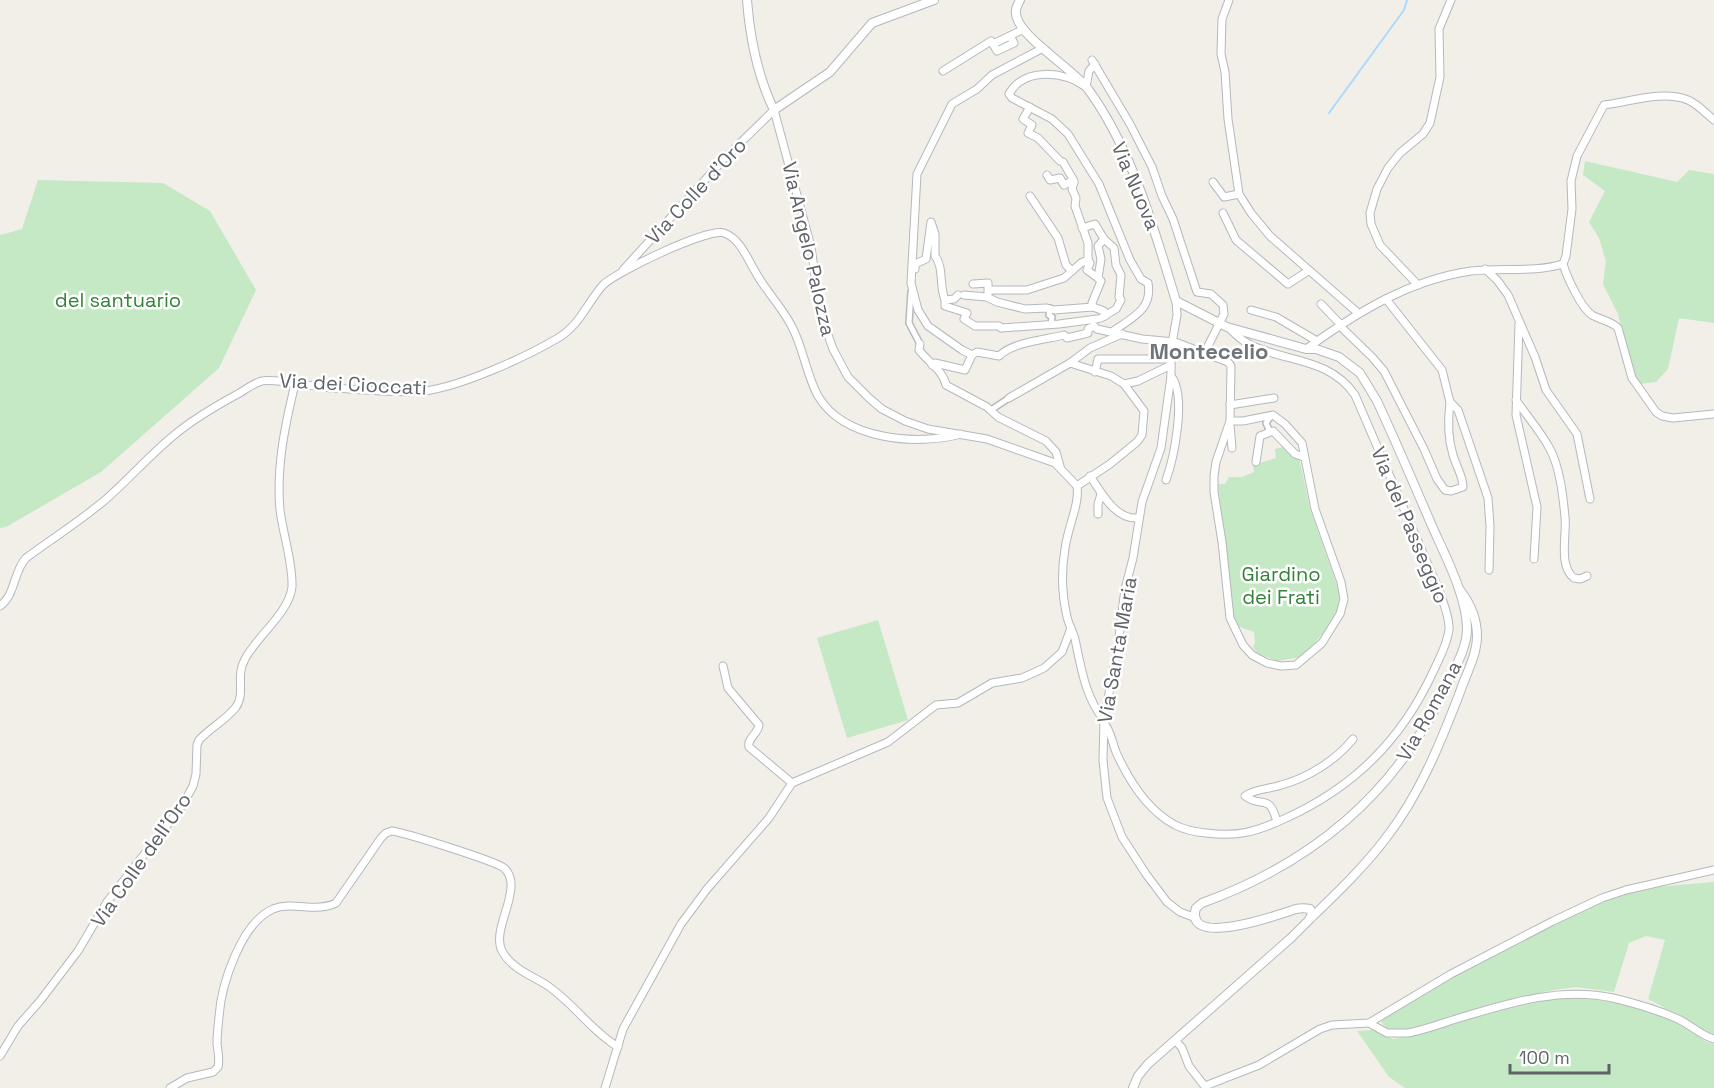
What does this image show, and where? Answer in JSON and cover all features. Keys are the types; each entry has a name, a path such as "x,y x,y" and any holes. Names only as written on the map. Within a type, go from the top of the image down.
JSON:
{"street":[{"path":"747,0 755,61 765,92 774,110 830,72 872,23 934,0"},
{"path":"943,71 991,41 993,44 1024,29 1016,14 1020,0"},
{"path":"1229,0 1222,19 1221,54 1239,194 1270,236 1358,313"},
{"path":"1418,285 1380,245 1371,224 1370,213 1377,189 1388,168 1400,153 1423,134 1430,123 1440,77 1439,29 1452,0"},
{"name":"Via Nuova","path":"1024,29 1086,87 1113,131 1156,230 1176,301"},
{"path":"1043,48 992,75 977,89 952,104 948,110 917,174 911,280 912,309 909,323 920,344 919,350 932,365 942,372 946,385 991,410 998,417 1016,424 1029,434 1049,443 1058,456 1059,466"},
{"path":"1112,332 1143,308 1149,298 1148,283 1141,279 1130,260 1099,184 1068,134 1057,123 1012,98 1009,94 1021,82 1044,74 1068,78 1086,87 1093,62 1131,124 1152,167 1173,219 1197,292 1211,294 1223,305 1223,325 1205,352"},
{"path":"1714,120 1688,100 1652,98 1604,105 1577,156 1571,181 1572,209 1563,264 1587,310 1618,328 1632,378 1656,412 1673,418 1714,414"},
{"path":"1030,107 1023,119 1032,125 1028,133 1038,138 1063,162 1074,183 1072,189 1076,198 1075,206 1088,243 1090,263 1087,270 1101,281 1092,303 1093,307"},
{"name":"Via Colle d'Oro","path":"620,274 724,159 774,110"},
{"name":"Via Angelo Palozza","path":"774,110 811,247 823,321 832,350 858,389 882,409 905,421 928,429 987,439 1059,466 1067,478 1077,486"},
{"path":"1047,175 1050,180 1060,178 1064,185 1074,183"},
{"path":"1213,182 1224,197 1239,194"},
{"path":"1030,196 1058,238 1066,265 1072,271"},
{"path":"1223,213 1236,240 1288,284 1308,271"},
{"path":"972,355 928,326 918,310 911,280 916,272 915,264 926,259 931,222 935,234 934,251 939,261 942,291 946,304 967,313 964,319 975,326 1010,328 1099,320"},
{"path":"932,365 935,363 965,370 972,355 977,352 999,356 1006,350 1019,345 1064,335 1066,338 1088,333 1088,329 1116,309 1121,300 1119,297 1121,274 1116,265 1114,248 1104,239 1095,224 1082,228"},
{"name":"Via dei Cioccati","path":"0,606 10,596 19,567 26,558 104,501 185,426 261,381 414,391 430,390 453,384 511,361 563,335 578,322 601,287 620,274 692,239 714,232 727,234 738,244 791,324 814,389 830,411 859,428 887,437 936,439 961,434"},
{"path":"1098,278 1101,259 1098,246 1104,239"},
{"path":"946,304 961,295 1027,290 1064,278 1088,260"},
{"path":"1306,349 1358,313 1418,285 1458,273 1485,269 1543,268 1563,264"},
{"path":"1485,269 1505,290 1535,357 1546,390 1577,435 1590,499"},
{"path":"973,284 988,283 988,293 997,302 1025,309 1050,308 1054,310 1093,307 1104,311 1097,329 1142,339 1179,343 1228,362 1231,366 1232,448"},
{"path":"1321,304 1384,372 1437,479 1445,490 1451,491 1464,487 1452,453 1448,416 1450,402 1442,370 1386,298"},
{"path":"1176,301 1223,325"},
{"name":"Via Santa Maria","path":"1176,301 1177,315 1171,341 1171,376 1161,448 1151,472 1138,518 1104,722 1103,753 1105,783 1120,832 1146,874 1167,902 1178,911 1196,918"},
{"path":"1050,308 1051,324"},
{"path":"1251,310 1276,317 1317,341"},
{"path":"1519,321 1516,400 1518,426 1537,507 1534,559"},
{"name":"Via Romana","path":"1196,918 1196,910 1200,905 1259,880 1337,829 1370,800 1415,742 1433,710 1465,642 1467,627 1458,588 1380,407 1365,379 1354,367 1339,357 1223,325"},
{"name":"Via del Passeggio","path":"1077,486 1078,495 1067,534 1062,575 1064,601 1083,677 1097,712 1104,722 1119,758 1137,789 1151,807 1173,824 1193,832 1231,836 1255,831 1332,794 1358,775 1383,750 1409,718 1428,684 1446,643 1449,621 1435,580 1358,399 1352,390 1342,379 1328,370 1250,345 1223,325"},
{"path":"991,410 1070,363 1090,348 1122,334"},
{"path":"1090,348 1093,351 1093,357 1098,359 1171,357"},
{"path":"1124,384 1138,381 1171,357"},
{"path":"1095,372 1098,359"},
{"path":"1070,363 1111,376 1124,384 1144,411 1142,435 1137,442 1077,486"},
{"path":"1166,480 1174,455 1177,411 1177,387 1171,376"},
{"name":"Via Colle dell'Oro","path":"0,1056 18,1026 78,951 107,902 182,806 196,774 198,740 228,716 238,703 241,695 240,671 244,659 280,613 289,597 291,579 280,492 283,432 295,384"},
{"path":"1230,405 1274,398"},
{"path":"1516,400 1553,457 1565,513 1567,570 1574,578 1580,579 1587,576"},
{"path":"1450,402 1458,410 1488,498 1489,570"},
{"path":"1273,414 1302,443 1316,509 1341,582 1344,599 1340,614 1322,643 1296,665 1281,666 1267,663 1252,655 1242,645 1230,618 1214,484 1216,462 1230,422 1273,414"},
{"path":"1270,432 1266,423 1271,415"},
{"path":"1256,462 1260,436 1273,431 1295,454 1304,457"},
{"path":"1090,476 1110,504 1123,514 1138,518"},
{"path":"1098,514 1101,494"},
{"path":"1132,1088 1143,1070 1309,920 1388,837 1435,756 1472,661 1476,627 1471,608 1458,588"},
{"path":"605,1088 628,1019 681,924 716,879 766,822 792,783 888,742 936,705 958,703 992,683 1022,678 1044,668 1060,655 1071,628"},
{"path":"723,666 728,688 759,725 749,742 749,747 792,783"},
{"path":"1277,822 1274,810 1269,804 1250,800 1245,796 1286,784 1309,772 1343,752 1353,739"},
{"path":"170,1088 187,1078 213,1072 218,1067 219,1014 224,988 241,946 257,922 276,908 328,907 336,903 382,836 392,831 505,869 510,876 511,889 500,936 502,952 515,966 551,988 591,1026 618,1047"},
{"path":"1176,1041 1182,1048 1189,1066 1205,1087 1263,1063 1320,1029 1332,1025 1369,1023 1451,974 1576,910 1620,891 1714,870"},
{"path":"1196,918 1205,927 1222,928 1256,922 1304,908 1312,912 1309,920"},
{"path":"1369,1023 1387,1033 1408,1033 1533,999 1582,994 1618,1000 1664,1013 1714,1039"}],"green space":[{"path":"1585,161 1677,182 1689,170 1714,174 1714,323 1679,318 1668,369 1656,382 1638,384 1628,360 1618,314 1603,284 1606,261 1599,238 1589,222 1605,191 1583,175"},
{"name":"del santuario","path":"38,180 163,183 210,211 256,290 219,368 101,472 6,527 0,528 0,235 22,229"},
{"name":"Giardino dei Frati","path":"1283,447 1291,453 1293,458 1299,457 1310,509 1340,594 1334,621 1302,657 1277,661 1257,653 1253,647 1254,632 1237,626 1234,621 1218,484 1225,484 1229,477 1242,477 1254,472 1253,465 1276,458 1275,449"},
{"path":"878,620 908,720 847,738 817,638"},
{"path":"1714,882 1714,1035 1698,1029 1648,999 1665,940 1646,936 1629,943 1614,992 1576,987 1547,991 1403,1030 1389,1029 1380,1019 1466,968 1561,919 1619,894 1657,887"},
{"path":"1575,998 1628,1005 1684,1024 1704,1040 1714,1044 1714,1088 1405,1088 1389,1077 1357,1031 1373,1030 1393,1039 1421,1034 1501,1010 1548,1000"}],"waterway":[{"path":"1329,113 1404,10 1407,0"}],"district":[{"name":"Montecelio","path":"1209,351"}]}
